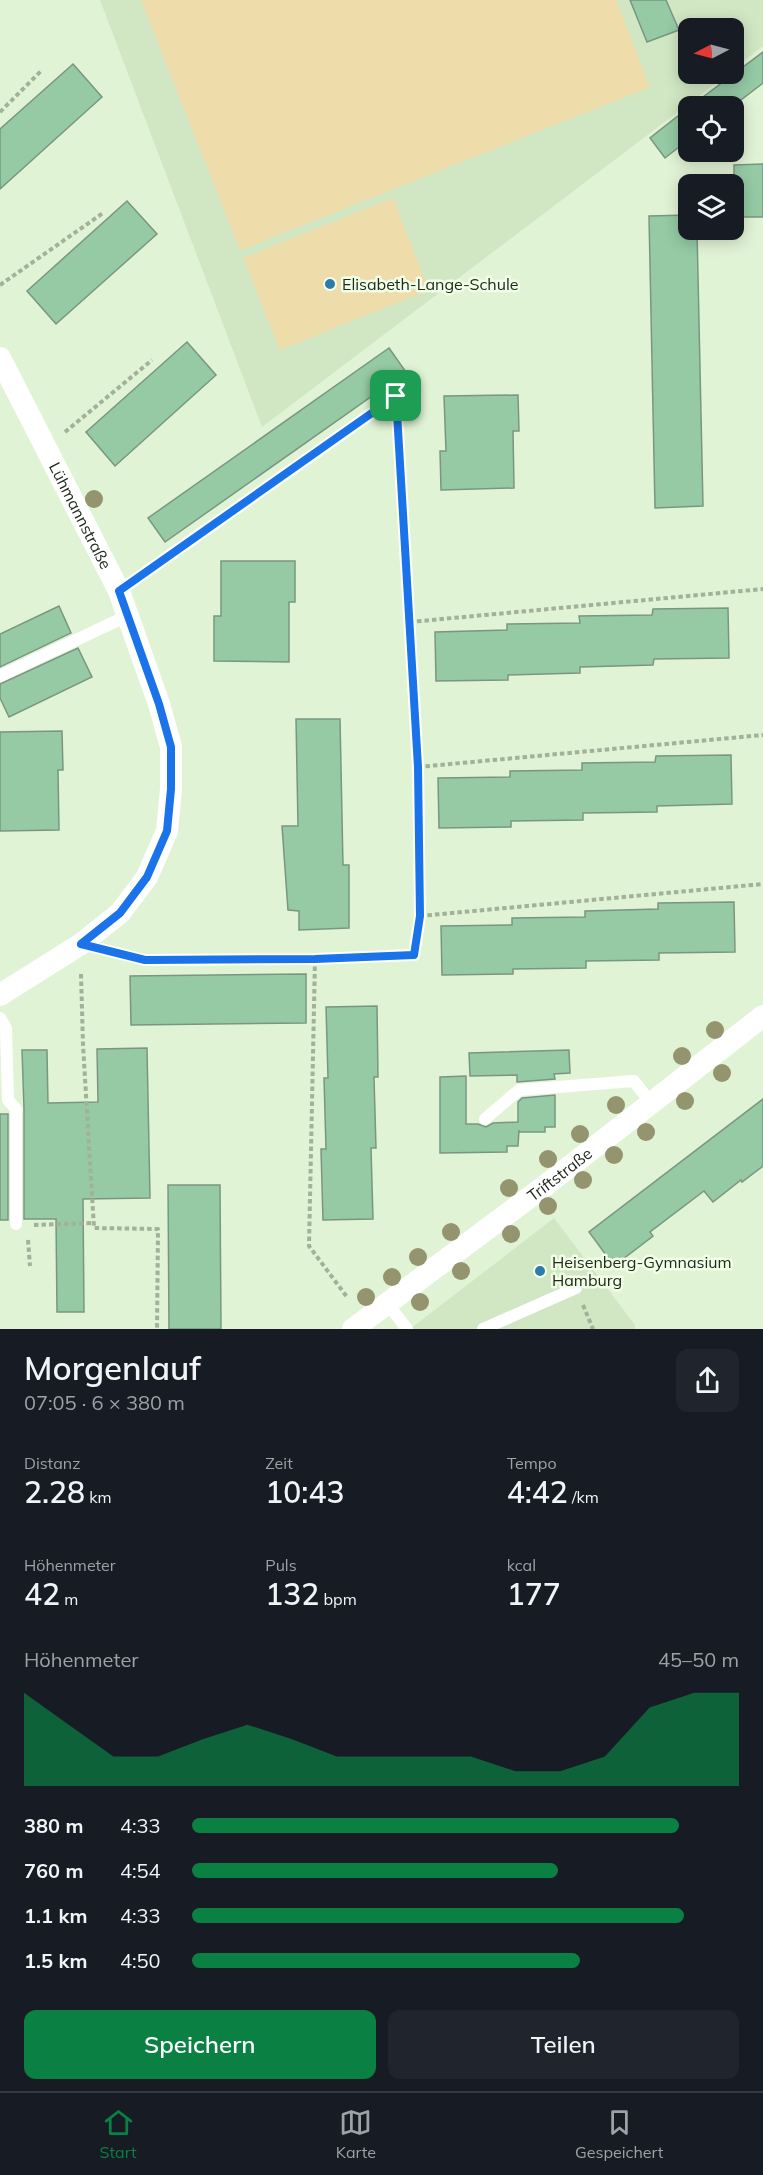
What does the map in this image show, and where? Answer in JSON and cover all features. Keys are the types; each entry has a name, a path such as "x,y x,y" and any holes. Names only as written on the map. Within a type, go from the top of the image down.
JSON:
{"street":[{"name":"Lühmannstraße","path":"0,358 119,591 159,704 171,747 171,789 167,831 147,877 120,913 81,944 0,995"},
{"name":"Triftstraße","path":"353,1329 546,1185 763,1016"}],"lane":[{"path":"119,591 412,385"},
{"path":"0,676 129,615"},
{"path":"0,1018 6,1028 8,1100 15,1109 16,1224"},
{"path":"485,1119 519,1090 634,1081 651,1103"},
{"path":"483,1329 576,1288"},
{"path":"387,1303 407,1329"}],"path":[{"path":"0,112 41,71"},
{"path":"0,285 103,213"},
{"path":"45,449 152,360"},
{"path":"157,1329 158,1229 94,1228 93,1223 83,1045 81,944 145,960 315,959 414,955 420,916 418,767 396,396"},
{"path":"410,622 763,589"},
{"path":"418,767 763,735"},
{"path":"420,916 763,885"},
{"path":"315,959 309,1246 347,1297"},
{"path":"16,1224 93,1223"},
{"path":"28,1244 30,1266"}],"shaded area":[{"name":"Elisabeth-Lange-Schule","path":"100,0 763,0 763,46 744,61 744,18 678,18 678,84 715,84 699,96 678,96 678,112 262,427"},
{"path":"141,0 616,0 650,87 240,250"},
{"path":"393,198 429,290 280,350 243,258"},
{"name":"Heisenberg-Gymnasium Hamburg","path":"554,1218 635,1325 635,1329 410,1329"}],"building":[{"path":"630,0 666,0 678,30 647,42"},
{"path":"763,52 763,83 744,98 704,96 720,84 744,84 744,66"},
{"path":"73,64 102,97 0,189 0,129"},
{"path":"678,116 678,148 665,158 650,138"},
{"path":"763,164 763,217 744,217 744,174 734,174 734,165"},
{"path":"127,201 157,234 56,324 27,291"},
{"path":"678,215 678,240 697,240 703,506 655,508 649,216"},
{"path":"187,342 216,375 115,466 86,432"},
{"path":"389,348 406,372 165,542 148,518"},
{"path":"518,395 519,431 513,431 514,488 441,490 440,451 446,451 444,396"},
{"path":"221,561 295,561 295,602 289,602 289,662 214,661 214,616 221,616"},
{"path":"59,606 71,633 0,667 0,634"},
{"path":"728,608 729,658 654,659 653,665 580,667 580,673 508,675 508,680 436,681 435,632 507,630 507,624 580,623 579,616 652,615 653,609"},
{"path":"78,648 92,677 9,717 0,698 0,684"},
{"path":"296,719 340,719 343,865 349,865 349,928 299,930 299,911 288,910 282,826 298,826"},
{"path":"62,731 63,770 58,770 59,830 0,831 0,732"},
{"path":"731,755 732,804 657,806 657,812 583,813 583,820 511,821 511,827 439,828 438,778 510,777 510,771 582,770 582,763 655,762 656,756"},
{"path":"734,902 735,952 659,953 659,960 586,961 586,968 513,969 513,974 442,975 441,926 512,925 512,918 585,917 585,911 658,909 658,903"},
{"path":"306,974 306,1023 131,1025 130,976"},
{"path":"377,1006 378,1077 374,1077 376,1148 371,1148 373,1219 323,1220 321,1149 326,1149 324,1078 328,1078 326,1007"},
{"path":"147,1048 150,1198 83,1199 84,1312 57,1312 56,1219 24,1219 22,1050 47,1050 48,1103 98,1102 97,1049"},
{"path":"569,1050 570,1073 554,1074 555,1079 517,1082 517,1075 470,1076 469,1053"},
{"path":"466,1076 466,1124 486,1127 493,1123 518,1122 518,1102 522,1098 555,1095 555,1127 545,1127 545,1132 519,1132 519,1130 518,1146 507,1146 507,1152 440,1153 440,1077"},
{"path":"763,1099 763,1166 713,1202 704,1191 650,1232 653,1236 614,1266 589,1232"},
{"path":"0,1114 8,1114 8,1220 0,1220"},
{"path":"168,1185 220,1185 221,1329 169,1329"}],"place":[{"name":"Elisabeth-Lange-Schule","path":"330,284"},
{"name":"Heisenberg-Gymnasium Hamburg","path":"540,1271"}],"route":[{"path":"396,396 418,767 420,916 414,955 315,959 145,960 81,944 120,913 147,877 167,831 171,789 171,747 159,704 119,591 396,396"}]}
